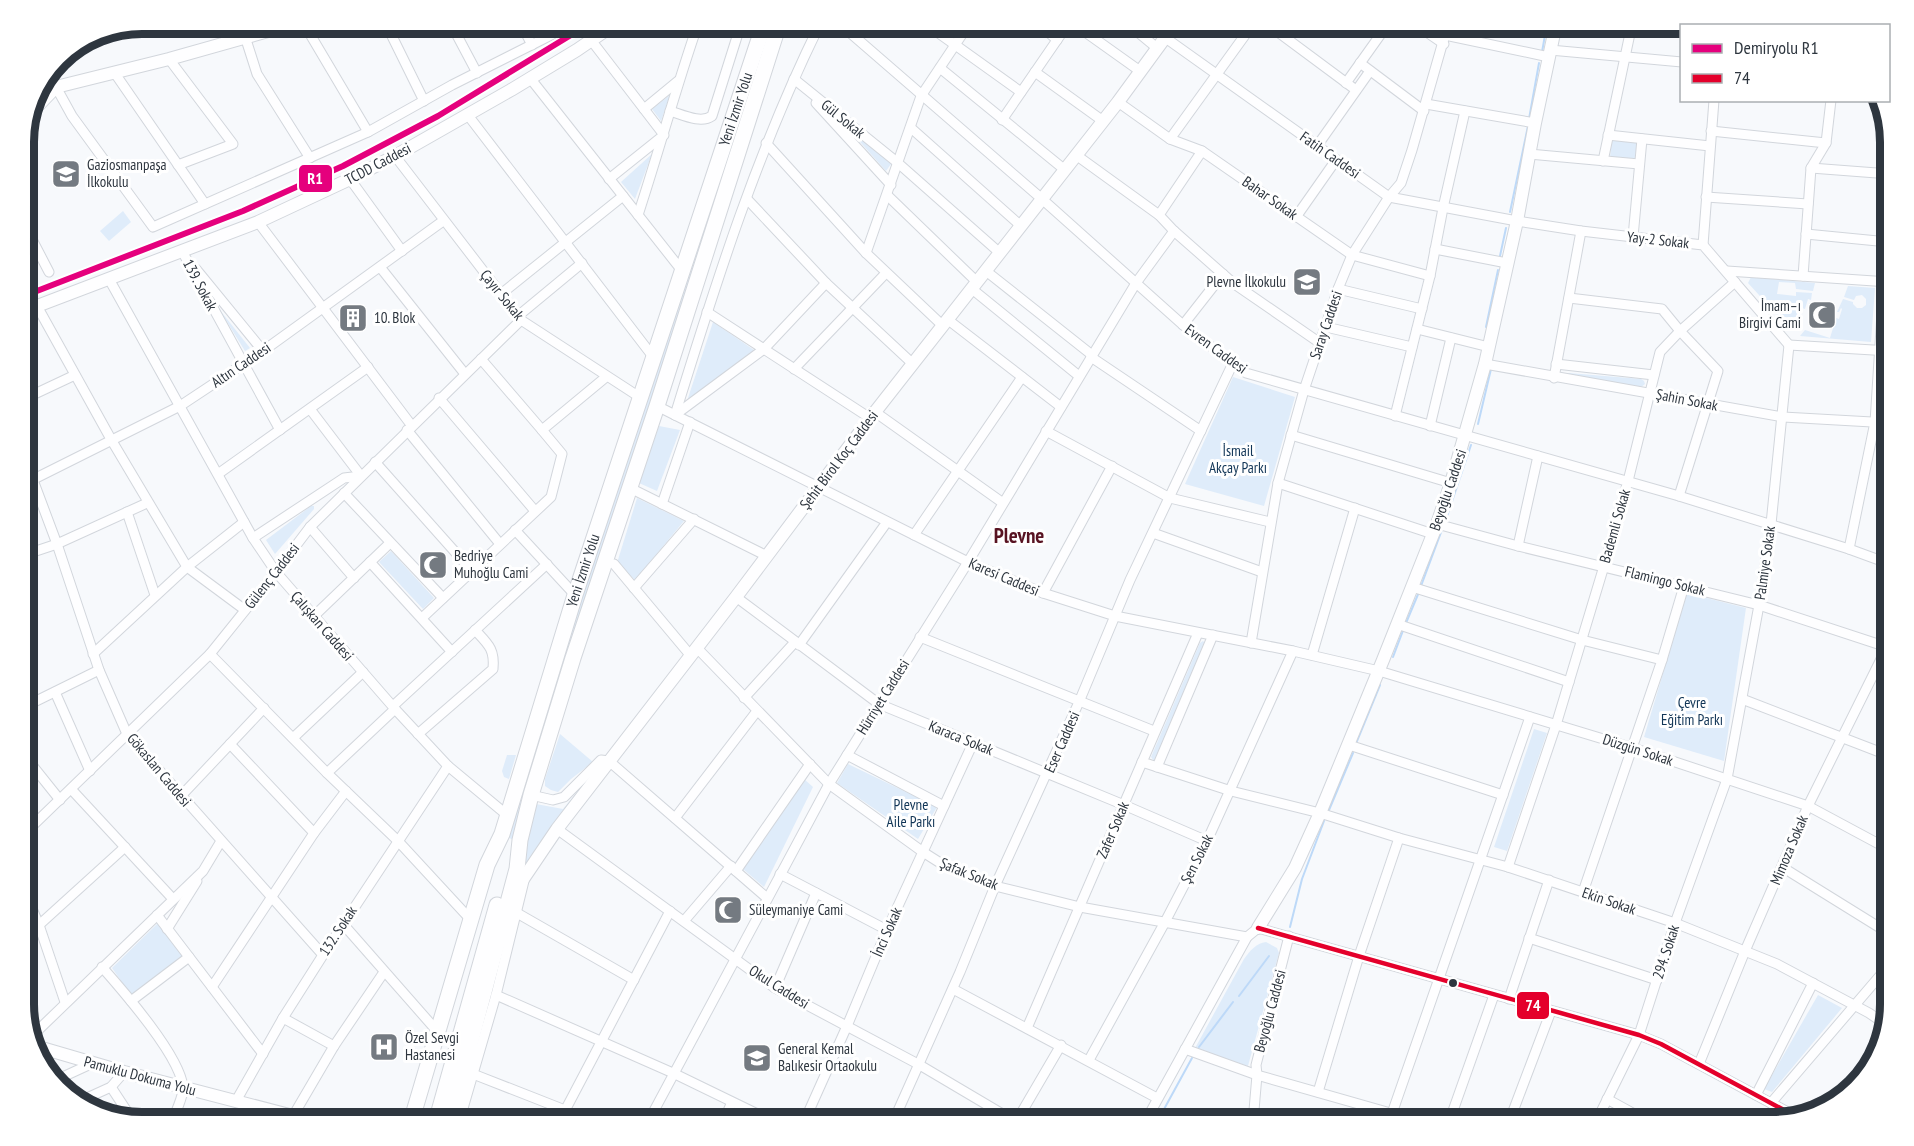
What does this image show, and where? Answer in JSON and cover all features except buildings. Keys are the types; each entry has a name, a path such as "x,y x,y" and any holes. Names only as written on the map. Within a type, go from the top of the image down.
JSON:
{"highway":[{"name":"Yeni İzmir Yolu","path":"414,1112 488,865 502,834 575,595 761,35"},
{"name":"Yeni İzmir Yolu","path":"452,1112 513,907 520,840 531,795 573,658 657,406 776,35"},
{"path":"439,1112 500,876 502,834"},
{"path":"423,1112 500,876 520,840"}],"main road":[{"name":"Şehit Birol Koç Caddesi","path":"513,907 525,877 557,829 944,322 1118,102 1167,34"},
{"name":"Beyoğlu Caddesi","path":"1258,928 1295,868 1320,813 1379,670 1402,626 1440,527 1489,347 1517,221 1554,34"},
{"path":"44,100 56,87 169,59 252,35"},
{"name":"TCDD Caddesi","path":"37,306 258,222 350,179 395,156 530,78 599,35"},
{"name":"Pamuklu Dokuma Yolu","path":"45,1049 277,1112"}],"street":[{"path":"866,253 921,96 962,34"},
{"path":"1051,34 1057,40"},
{"path":"1002,120 1061,34"},
{"path":"1089,34 1140,71"},
{"path":"1146,34 1161,43"},
{"path":"1154,34 1161,43"},
{"path":"1170,139 1246,34"},
{"path":"1281,34 1356,90"},
{"path":"1346,83 1381,34"},
{"path":"1433,34 1444,40 1549,53 1680,62"},
{"name":"Saray Caddesi","path":"1251,643 1278,483 1304,390 1338,289 1352,255 1389,196 1401,183 1445,34"},
{"path":"1603,161 1630,34"},
{"path":"310,35 368,132"},
{"path":"391,35 424,101"},
{"path":"457,35 477,73"},
{"path":"527,35 532,45"},
{"path":"54,81 72,116 153,226 368,132 552,35"},
{"path":"638,215 694,35"},
{"path":"670,111 702,120 712,116 738,35"},
{"path":"675,415 719,272 766,143 815,35"},
{"name":"Evren Caddesi","path":"852,35 1183,325 1246,373 1679,496 1879,560"},
{"path":"942,35 1021,92"},
{"path":"244,37 256,74 310,158"},
{"path":"591,40 664,135"},
{"name":"Fatih Caddesi","path":"1161,43 1216,75 1389,196 1517,221"},
{"path":"169,59 233,144 178,165"},
{"path":"1360,63 1425,107 1535,123"},
{"path":"940,68 1065,170"},
{"path":"1317,146 1370,71"},
{"path":"114,72 205,204"},
{"path":"1035,72 1103,121"},
{"path":"530,78 683,272"},
{"name":"Gül Sokak","path":"794,79 898,163 1000,253"},
{"name":"Gül Sokak","path":"794,79 891,185"},
{"path":"644,109 678,81"},
{"name":"Bahar Sokak","path":"1118,102 1170,139 1202,151 1352,255 1430,276"},
{"path":"1703,244 1714,102"},
{"path":"1803,276 1811,168 1826,143 1831,102"},
{"path":"1395,416 1430,276 1465,111"},
{"path":"467,114 654,358"},
{"path":"911,128 1021,225"},
{"path":"1712,131 1826,143"},
{"path":"609,179 664,135"},
{"path":"1608,135 1710,147"},
{"path":"1633,237 1642,139"},
{"path":"766,143 886,273 944,322 1060,407"},
{"path":"1159,215 1202,151"},
{"path":"1529,153 1640,164"},
{"path":"1076,155 1159,215 1233,283 1320,343"},
{"name":"Çayır Sokak","path":"395,156 520,318 641,398"},
{"path":"1296,217 1336,160"},
{"path":"1811,168 1879,173"},
{"path":"350,179 402,251"},
{"path":"887,195 975,285 1079,376"},
{"path":"501,294 623,196"},
{"path":"1706,197 1808,204"},
{"path":"747,200 851,308 913,364"},
{"name":"Altın Caddesi","path":"35,479 180,406 263,351 443,221"},
{"name":"Yay-2 Sokak","path":"1517,221 1581,231 1703,244 1789,345"},
{"path":"258,222 368,367 410,428 500,544"},
{"name":"Hürriyet Caddesi","path":"653,1112 829,784 968,562 1136,283 1174,231"},
{"path":"1554,378 1581,231"},
{"path":"1806,234 1879,241"},
{"path":"35,246 49,272"},
{"path":"1435,249 1507,263"},
{"name":"139. Sokak","path":"182,252 263,351"},
{"name":"139. Sokak","path":"182,252 280,430"},
{"name":"Gülenç Caddesi","path":"35,821 60,800 210,654 310,527 520,318 582,263"},
{"path":"380,267 465,374"},
{"path":"986,271 1092,356 1201,431"},
{"path":"1726,271 1879,281"},
{"path":"794,369 886,273"},
{"path":"1183,325 1223,274"},
{"name":"Çalışkan Caddesi","path":"109,279 253,538 276,572 394,708 448,766 507,815"},
{"name":"Bademli Sokak","path":"1508,867 1556,725 1604,566 1660,352 1735,282"},
{"path":"675,415 764,349 826,283"},
{"path":"1338,289 1422,309"},
{"path":"1569,298 1662,309 1718,371 1679,496"},
{"path":"37,306 147,503 187,567 245,610"},
{"path":"706,312 794,369 873,415 1003,502"},
{"path":"1326,327 1412,347"},
{"path":"1417,329 1489,347"},
{"path":"1430,426 1451,338"},
{"path":"1789,345 1879,351"},
{"name":"Palmiye Sokak","path":"1727,779 1759,605 1771,524 1789,345"},
{"path":"422,618 551,496 562,454 481,359"},
{"name":"Eser Caddesi","path":"897,1112 953,989 995,886 1048,774 1115,616 1233,363"},
{"name":"Şahin Sokak","path":"1485,364 1783,417 1879,422"},
{"path":"1556,364 1654,375"},
{"path":"218,474 368,367"},
{"path":"35,394 75,375"},
{"path":"542,430 606,377"},
{"path":"914,535 1022,377"},
{"path":"1849,549 1879,392"},
{"path":"439,399 535,511"},
{"name":"Karesi Caddesi","path":"657,406 968,562 1043,593 1115,616 1379,670"},
{"path":"310,409 361,476"},
{"path":"662,504 690,422"},
{"path":"1046,431 1170,498 1270,522"},
{"path":"1291,435 1451,483"},
{"path":"1518,546 1538,456"},
{"path":"375,462 472,571"},
{"path":"1043,593 1112,466"},
{"path":"253,538 344,478 361,476"},
{"name":"Flamingo Sokak","path":"1278,483 1355,508 1759,605 1880,643"},
{"path":"630,488 767,556"},
{"path":"344,493 443,598"},
{"name":"Gökaslan Caddesi","path":"35,497 57,544 99,670 128,734 323,955"},
{"path":"35,551 57,544 147,503"},
{"path":"1312,655 1355,508"},
{"path":"127,512 155,595"},
{"path":"634,588 694,519"},
{"path":"93,654 187,567 244,522"},
{"path":"744,698 797,643 886,522"},
{"path":"310,527 354,578"},
{"path":"515,530 575,595"},
{"path":"1153,533 1263,572"},
{"path":"314,616 390,543"},
{"path":"370,562 452,652"},
{"path":"327,773 547,564"},
{"name":"Şafak Sokak","path":"614,564 694,652 744,698 829,784 945,866 995,886 1080,907 1247,937"},
{"path":"1584,892 1662,660 1684,586"},
{"path":"1417,589 1582,640 1662,660"},
{"name":"Karaca Sokak","path":"736,597 879,704 1207,841"},
{"path":"1402,626 1569,682"},
{"path":"418,734 493,669 494,658 491,648 475,630"},
{"name":"Zafer Sokak","path":"1027,1028 1198,633"},
{"path":"1157,767 1213,635"},
{"path":"920,637 1154,731"},
{"name":"Şen Sokak","path":"1089,1060 1207,841 1293,651"},
{"path":"210,654 327,773 398,841 471,920"},
{"name":"Mimoza Sokak","path":"1699,1064 1808,806 1880,662"},
{"path":"35,702 99,670"},
{"name":"Düzgün Sokak","path":"1379,670 1633,748 1808,806 1880,845"},
{"path":"1875,670 1880,672"},
{"path":"293,738 363,672"},
{"path":"55,692 90,771"},
{"path":"1742,699 1880,752"},
{"path":"181,796 264,708"},
{"path":"675,818 757,711"},
{"path":"1393,1112 1530,717"},
{"name":"İnci Sokak","path":"808,1112 887,930 973,743"},
{"path":"230,744 314,833"},
{"path":"1349,745 1503,795"},
{"path":"847,755 944,806"},
{"path":"531,795 553,800 564,797 601,760 609,761 767,898"},
{"name":"Ekin Sokak","path":"1142,762 1231,791 1320,813 1399,838 1508,867 1675,923 1777,964 1879,1020"},
{"path":"684,921 733,868 810,764"},
{"name":"132. Sokak","path":"236,1101 283,1018 448,766"},
{"path":"35,769 60,800"},
{"name":"294. Sokak","path":"1601,1112 1639,1035 1675,923 1727,779"},
{"path":"71,789 173,899"},
{"path":"212,987 314,833 346,791"},
{"name":"Okul Caddesi","path":"557,829 776,988 918,1064 999,1112"},
{"path":"1318,1092 1359,956 1399,838"},
{"path":"167,929 221,841"},
{"path":"39,925 125,847"},
{"path":"1782,867 1880,928"},
{"path":"38,1030 203,871"},
{"path":"780,874 887,930"},
{"path":"1509,999 1549,880"},
{"path":"776,988 816,893"},
{"path":"462,1112 496,995 513,907 634,980"},
{"path":"473,1074 565,1110 670,911"},
{"path":"157,915 262,1054"},
{"path":"35,916 65,1002"},
{"path":"343,924 437,1031"},
{"path":"1150,1112 1247,937 1258,928 1639,1035 1699,1064 1786,1111"},
{"name":"Beyoğlu Caddesi","path":"1254,1112 1256,1065 1289,936"},
{"path":"1529,938 1657,980"},
{"path":"131,1001 189,957"},
{"path":"102,967 131,1001 175,1061 183,1088 176,1112"},
{"path":"295,1112 334,1046 384,972"},
{"path":"1772,1103 1880,976"},
{"path":"1756,1095 1814,983"},
{"path":"953,989 1157,1098"},
{"path":"496,995 673,1073 753,1112"},
{"path":"1453,1112 1494,995"},
{"path":"1513,1112 1551,1011"},
{"path":"283,1018 334,1046"},
{"path":"1022,1112 1061,1046"},
{"path":"1185,1049 1257,1075 1318,1092 1374,1112"},
{"path":"63,1077 93,1063"},
{"path":"88,1097 111,1087 124,1072"},
{"path":"111,1087 127,1111"},
{"path":"1608,1099 1631,1112"},
{"path":"728,1112 732,1102"}],"green space":[{"path":"767,35 772,35 514,840 507,837 540,727"},
{"path":"670,95 661,121 652,109"},
{"path":"836,115 891,164 886,171"},
{"path":"1612,139 1637,142 1635,160 1610,157"},
{"path":"652,154 635,199 621,182"},
{"path":"123,211 131,222 109,241 100,231"},
{"path":"1751,277 1815,283 1813,291 1796,289 1795,283 1779,282 1777,294 1796,296 1796,292 1812,293 1811,300 1808,299 1805,309 1799,307 1792,331 1748,283"},
{"path":"1848,286 1875,288 1871,342 1800,336 1805,330 1830,338 1836,318 1839,319 1842,309 1837,312 1843,299 1853,302 1857,308 1866,305 1866,299 1862,295 1856,296 1854,300 1844,297"},
{"path":"219,309 250,348 245,351"},
{"path":"713,322 754,350 687,401"},
{"path":"1569,373 1641,379 1645,384 1640,388 1568,376"},
{"name":"İsmail Akçay Parkı","path":"1233,377 1295,397 1264,506 1185,484"},
{"path":"659,426 680,430 657,491 639,483"},
{"path":"637,498 684,521 635,580 617,563"},
{"path":"314,506 314,509 275,554 266,540"},
{"path":"391,551 434,598 423,609 379,562"},
{"name":"Çevre Eğitim Parkı","path":"1687,593 1746,608 1724,761 1644,737"},
{"path":"1203,641 1205,643 1154,761 1151,757 1200,643"},
{"path":"1534,729 1547,733 1507,851 1494,847"},
{"path":"560,734 593,762 558,792 545,786 545,779"},
{"path":"507,755 516,755 509,779 504,777 502,771"},
{"name":"Plevne Aile Parkı","path":"848,764 937,807 918,839 837,783"},
{"path":"804,779 813,787 764,887 743,869"},
{"path":"582,786 521,870 536,804 563,809"},
{"path":"158,923 183,956 131,995 112,968"},
{"path":"1266,942 1277,948 1279,953 1248,1066 1194,1050 1244,959 1256,946"},
{"path":"1818,995 1842,1008 1772,1092 1764,1089"}],"waterway":[{"path":"1542,52 1545,34"},
{"path":"1529,119 1539,63"},
{"path":"1510,212 1528,126"},
{"path":"1500,256 1506,228"},
{"path":"1486,327 1498,270"},
{"path":"1478,424 1491,369"},
{"path":"1445,522 1471,445"},
{"path":"1421,586 1443,527"},
{"path":"1406,623 1419,592"},
{"path":"1393,657 1404,628"},
{"path":"1357,741 1380,685"},
{"path":"1329,810 1353,753"},
{"path":"1290,927 1302,879 1324,821"},
{"path":"1239,996 1269,956"},
{"path":"1199,1047 1233,1002"},
{"path":"1162,1112 1192,1058"}],"rail line":[{"name":"R1","path":"35,292 243,211 343,166 438,116 571,35"}],"transit line":[{"name":"74","path":"1258,928 1639,1035 1661,1044 1786,1111"}],"place":[{"name":"Gaziosmanpaşa İlkokulu","path":"66,174"},
{"name":"Plevne İlkokulu","path":"1307,282"},
{"name":"İmam–ı Birgivi Cami","path":"1822,315"},
{"name":"10. Blok","path":"353,318"},
{"name":"Bedriye Muhoğlu Cami","path":"433,565"},
{"name":"Süleymaniye Cami","path":"728,910"},
{"name":"Özel Sevgi Hastanesi","path":"384,1047"},
{"name":"General Kemal Balıkesir Ortaokulu","path":"757,1058"}],"district":[{"name":"Plevne","path":"1019,536"}]}
